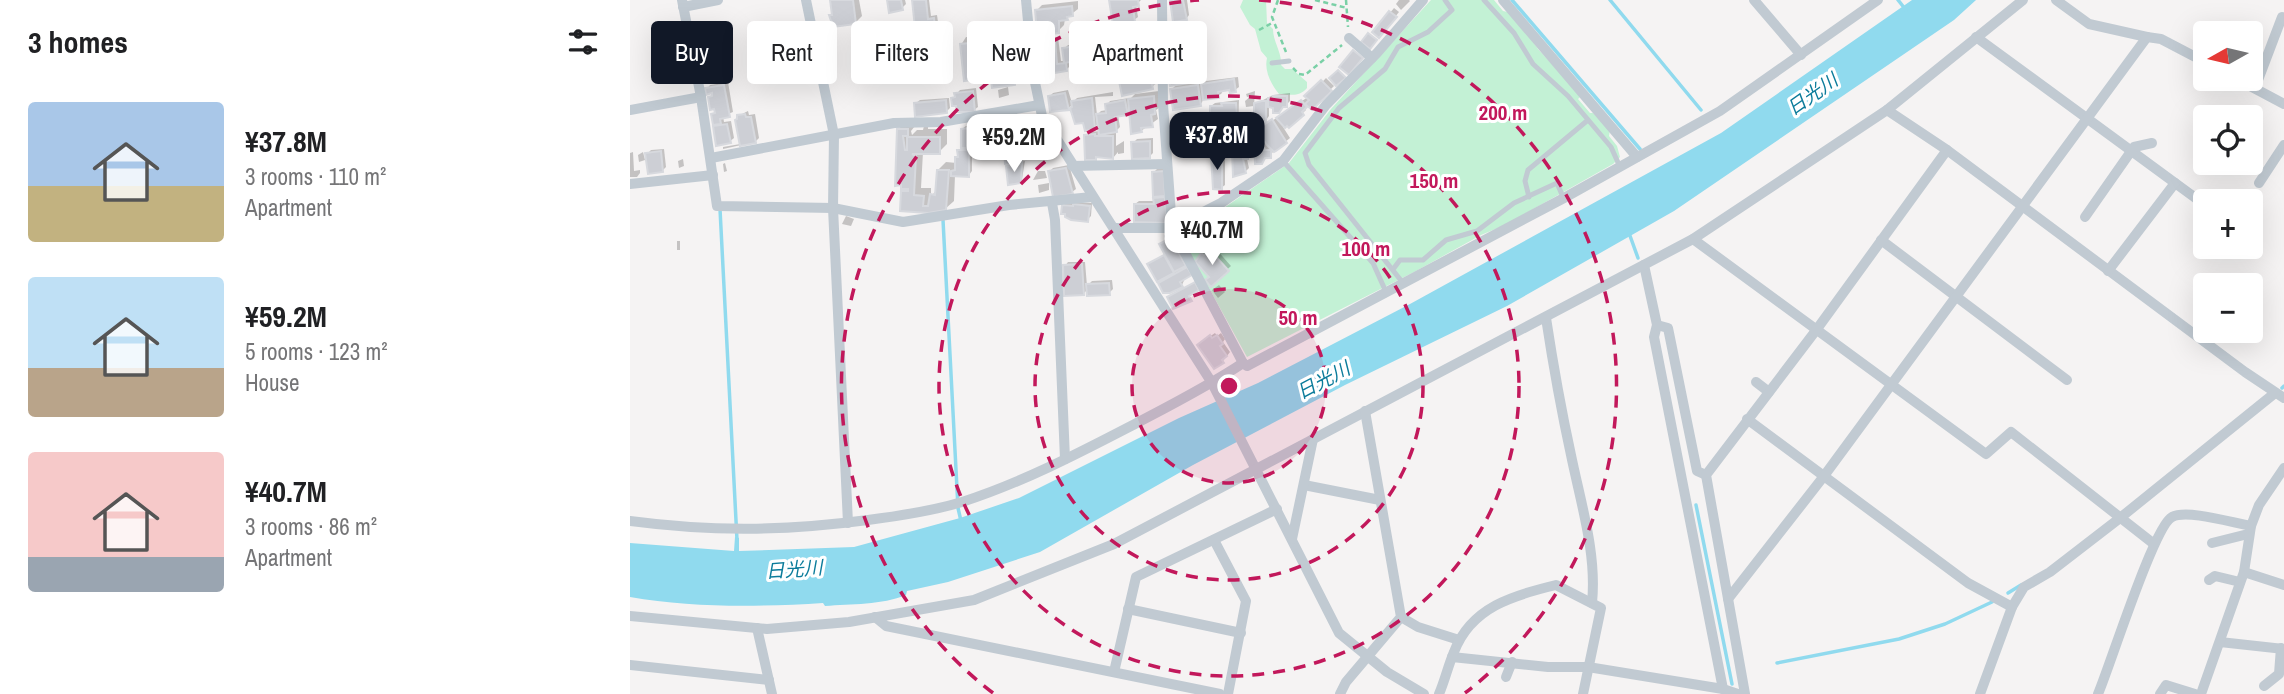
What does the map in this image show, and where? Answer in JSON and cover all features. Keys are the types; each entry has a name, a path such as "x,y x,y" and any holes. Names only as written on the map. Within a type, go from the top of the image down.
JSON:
{"street":[{"path":"718,0 682,3 701,97 717,206 833,208 903,222 1009,205 1052,203 1092,197"},
{"path":"806,0 834,135 833,208 848,523"},
{"path":"1026,0 1042,116 1212,383 1339,633 1367,656 1423,694"},
{"path":"1162,0 1163,104 1172,228 1247,366 1720,111 1878,0"},
{"path":"1114,228 1172,228 1220,203 1283,161 1326,105 1423,0"},
{"path":"1503,0 1637,157"},
{"path":"1754,0 1801,55"},
{"path":"630,616 757,628 849,622 974,600 1114,544 1693,239 1887,110 2023,0"},
{"path":"2056,0 2089,24 2161,39 2193,56"},
{"path":"2263,67 2282,17"},
{"path":"1976,37 2193,196"},
{"path":"1728,599 1824,476 2147,37"},
{"path":"1349,38 1372,58"},
{"path":"2260,91 2284,104"},
{"path":"630,110 701,97"},
{"path":"711,158 894,123 942,122 1039,106"},
{"path":"1887,110 1947,150 2279,396 2050,572 2024,587 2012,607 1980,694"},
{"path":"2085,217 2134,147 2152,143"},
{"path":"2259,183 2284,145"},
{"path":"1745,694 1706,475 1817,329 1947,150"},
{"path":"1072,166 1167,164"},
{"path":"630,184 713,175"},
{"path":"2108,271 2175,183"},
{"path":"1052,203 1055,220 1065,459"},
{"path":"1693,239 1986,454 2011,432 2154,544"},
{"path":"1881,240 2067,380"},
{"path":"1644,265 1657,324 1654,337 1723,689"},
{"path":"1546,317 1560,403 1589,537 1595,580 1592,603"},
{"path":"1657,324 1668,328 1697,471 1706,475"},
{"path":"630,521 681,528 753,530 848,523 961,502 1065,459 1212,383 1243,363"},
{"path":"1756,382 1769,391"},
{"path":"1365,411 1401,617 1418,627 1460,640"},
{"path":"1747,419 1968,583 2012,607"},
{"path":"1292,538 1313,439"},
{"path":"2201,694 2242,577 2249,530 2259,505 2284,468"},
{"path":"1304,485 1380,500"},
{"path":"1114,672 1136,578 1277,509"},
{"path":"2098,694 2154,544 2168,519 2174,516 2202,516 2249,530"},
{"path":"2212,543 2249,530"},
{"path":"1214,540 1246,601 1228,694"},
{"path":"2209,580 2215,576 2242,577 2284,585"},
{"path":"1440,694 1460,640 1479,615 1497,603 1556,585 1601,608 1583,694"},
{"path":"1128,609 1241,633"},
{"path":"875,617 886,626 1220,694"},
{"path":"1340,694 1346,682 1401,617"},
{"path":"757,628 772,694"},
{"path":"2220,642 2283,649 2279,674 2264,686"},
{"path":"1452,657 1548,667 1588,667 1688,688 1723,689 1738,694"},
{"path":"1506,677 1512,662"},
{"path":"630,664 769,680"},
{"path":"2160,694 2166,685 2195,694"}],"lane":[{"path":"1404,283 1309,165 1305,157 1306,149 1339,108 1385,69 1398,47 1428,32 1452,10 1445,0"},
{"path":"1484,0 1514,33 1533,64 1577,106 1611,147 1620,167"},
{"path":"1272,63 1290,61"},
{"path":"1577,106 1586,97"},
{"path":"1529,197 1525,181 1528,170 1588,120"},
{"path":"1283,161 1373,263 1386,292"},
{"path":"1297,175 1309,165"},
{"path":"1394,268 1400,260 1423,260 1446,240 1477,231 1514,203 1558,183 1563,198"},
{"path":"1336,220 1347,212"}],"path":[{"path":"1278,0 1272,17 1294,70 1306,75 1334,54 1349,38 1346,0"},
{"path":"1315,0 1347,8"},
{"path":"1259,30 1274,22"}],"green space":[{"path":"1243,0 1266,0 1267,23 1273,29 1281,65 1285,69 1292,69 1307,82 1304,91 1291,95 1279,94 1276,90 1269,77 1267,58 1261,51 1255,29 1240,7"},
{"path":"1431,0 1494,0 1503,11 1512,13 1538,49 1581,96 1578,99 1610,130 1609,136 1617,146 1620,157 1613,164 1505,225 1247,357 1177,230 1217,207 1221,210 1289,163 1331,109"}],"water":[{"name":"日光川","path":"1912,0 1976,0 1954,20 1674,211 1507,306 1345,385 1193,465 1040,552 948,582 907,591 906,595 887,601 866,604 726,606 630,597 630,543 734,551 735,537 739,538 739,551 854,547 960,518 1019,498 1179,418 1258,383 1410,304 1721,133"}],"building":[{"path":"830,0 853,0 856,21 851,21 851,25 837,26 837,21 831,21 829,15 832,15"},
{"path":"887,0 901,0 903,10 889,13"},
{"path":"912,0 926,0 928,19 934,18 934,21 914,21"},
{"path":"1109,0 1138,0 1139,6 1133,7 1135,21 1112,21"},
{"path":"1170,0 1183,0 1187,20 1173,21"},
{"path":"1072,6 1073,16 1059,21 1059,33 1055,33 1055,21 1036,21 1035,10"},
{"path":"1389,11 1397,17 1379,38 1372,32"},
{"path":"1368,33 1377,40 1370,49 1361,42"},
{"path":"1055,40 1057,64 1066,63 1067,71 1055,73"},
{"path":"967,43 967,81 964,81 960,44"},
{"path":"1069,47 1069,62 1064,63 1062,48"},
{"path":"1353,50 1363,58 1349,75 1339,67"},
{"path":"1338,70 1346,78 1336,86 1329,78"},
{"path":"1234,79 1236,92 1218,92 1219,98 1203,100 1201,84"},
{"path":"1321,80 1332,91 1312,110 1305,104 1309,100 1304,96"},
{"path":"991,84 1015,84 1015,85 992,88"},
{"path":"1120,84 1152,84 1153,89 1122,96"},
{"path":"724,85 730,117 720,119 721,124 713,125 711,114 715,113 714,109 710,110 708,97 712,96 712,93 706,95 705,88"},
{"path":"1198,85 1201,106 1173,110 1170,89"},
{"path":"973,91 975,112 956,112 951,98 955,97 954,93"},
{"path":"1065,93 1069,110 1050,112 1048,96"},
{"path":"1154,96 1155,114 1151,115 1153,127 1141,128 1142,132 1131,134 1128,99"},
{"path":"1287,96 1287,107 1283,107 1279,113 1273,113 1273,108 1268,107 1268,98"},
{"path":"1092,98 1095,129 1085,131 1083,123 1075,124 1070,108 1071,101"},
{"path":"946,100 947,113 915,117 914,103"},
{"path":"1125,100 1128,115 1115,117 1117,132 1099,135 1096,114 1106,113 1105,104"},
{"path":"1301,100 1307,107 1302,112 1304,115 1289,128 1285,128 1276,118"},
{"path":"1266,101 1266,122 1254,125 1254,103"},
{"path":"1221,103 1236,103 1237,115 1210,116 1210,106 1222,106"},
{"path":"745,114 746,117 751,117 756,143 740,146 735,120 737,115"},
{"path":"1242,115 1248,115 1248,159 1245,159"},
{"path":"1210,116 1235,116 1235,127 1212,128"},
{"path":"1012,118 1013,123 1017,123 1022,162 1005,164 1002,119"},
{"path":"1272,119 1287,143 1274,152 1257,130"},
{"path":"727,124 731,143 716,146 713,126"},
{"path":"970,128 970,148 961,148 961,129"},
{"path":"1228,128 1241,128 1239,147 1228,147"},
{"path":"897,129 908,129 908,136 903,136 905,150 907,137 940,137 940,154 912,154 916,156 914,195 924,196 923,206 928,206 930,194 935,195 937,170 949,170 946,210 928,213 900,211 901,191 908,189 901,189 901,185 895,186"},
{"path":"1210,129 1223,129 1221,153 1210,153"},
{"path":"1084,135 1113,136 1113,159 1096,157 1096,160 1085,160"},
{"path":"1261,138 1265,150 1271,150 1271,158 1265,158 1262,164 1255,164 1254,139"},
{"path":"1150,141 1150,158 1132,159 1131,142"},
{"path":"1241,149 1246,173 1233,177 1232,150"},
{"path":"957,150 969,150 969,177 951,176 951,171 955,170 955,157 958,157"},
{"path":"661,151 663,172 648,174 645,153"},
{"path":"1211,155 1222,155 1222,190 1213,189"},
{"path":"1022,164 1021,183 1008,185 1006,166"},
{"path":"1066,168 1073,194 1053,197 1048,171"},
{"path":"1164,171 1165,196 1153,197 1152,172"},
{"path":"1165,197 1167,223 1134,222 1134,204 1154,204 1153,198"},
{"path":"1062,205 1090,206 1088,222 1071,220 1061,214"},
{"path":"1168,234 1186,266 1174,272 1159,244 1167,240 1165,236"},
{"path":"1210,250 1229,271 1211,287 1205,280 1209,277 1195,262 1201,253 1204,255"},
{"path":"1164,255 1174,273 1157,282 1147,264"},
{"path":"1082,264 1084,295 1064,296 1063,265"},
{"path":"1187,267 1192,275 1180,282 1183,287 1163,293 1158,283"},
{"path":"1195,282 1199,290 1189,296 1192,301 1173,309 1167,297"},
{"path":"1109,283 1110,295 1087,296 1086,284"},
{"path":"1210,335 1212,338 1217,335 1227,356 1222,360 1224,363 1214,369 1197,345"}],"waterway":[{"path":"1512,0 1640,149"},
{"path":"1610,0 1701,110"},
{"path":"1898,0 1906,10"},
{"path":"720,209 737,540"},
{"path":"943,220 958,508 961,521"},
{"path":"1629,233 1638,258"},
{"path":"1696,505 1732,684"},
{"path":"2008,593 2021,585"},
{"path":"1777,663 1899,639 1945,624 1992,602"}]}
